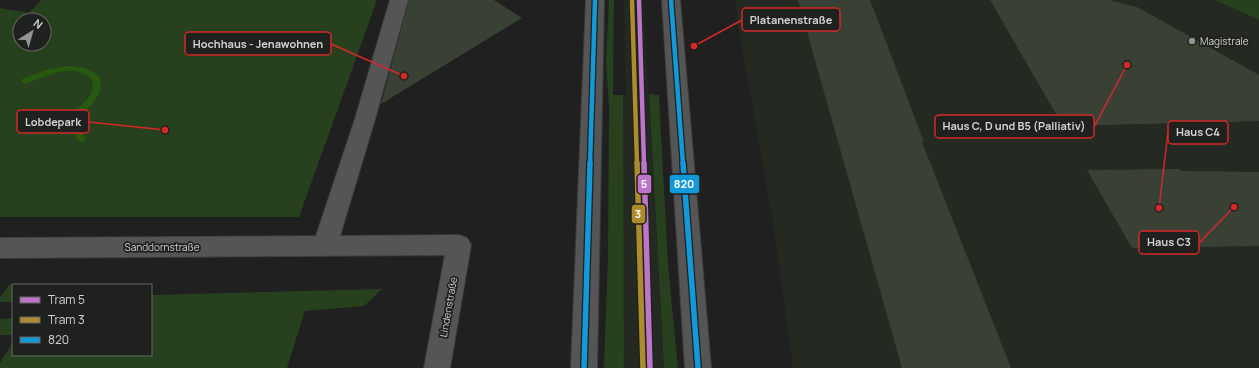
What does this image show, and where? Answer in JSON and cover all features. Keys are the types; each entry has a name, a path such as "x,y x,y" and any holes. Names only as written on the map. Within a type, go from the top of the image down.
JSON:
{"main road":[{"path":"325,246 365,119 399,0"},
{"path":"584,368 595,0"},
{"path":"671,0 698,368"},
{"name":"Sanddornstraße","path":"0,248 459,245"},
{"name":"Lindenstraße","path":"437,368 459,245"}],"shaded area":[{"path":"624,0 643,0 664,368 624,368 622,218 623,95 626,95"},
{"path":"736,0 1215,0 1259,20 1259,368 793,368 773,222 737,19"}],"green space":[{"path":"41,0 377,0 299,217 0,217 0,8 23,12 12,12 12,52 52,52 52,12 30,12"},
{"path":"609,0 614,0 613,95 623,95 624,368 604,368 608,255 609,107 606,63"},
{"path":"1215,0 1259,0 1259,20"},
{"path":"649,94 659,95 668,265 678,368 664,368"},
{"path":"9,285 12,285 12,302 0,302 0,298"},
{"path":"382,289 364,306 305,311 287,368 0,368 0,363 12,344 12,356 152,356 152,295"},
{"path":"12,318 12,335 0,335 0,319"}],"building":[{"path":"409,0 494,0 522,18 381,104"},
{"path":"798,0 870,0 924,142 922,142 1011,368 902,368"},
{"path":"990,0 1109,0 1137,7 1259,75 1259,121 1063,126"},
{"path":"1180,169 1181,171 1259,172 1259,246 1132,248 1087,170"}],"waterway":[{"path":"25,81 49,72 67,68 83,70 91,74 96,79 97,87 94,94 89,102 73,119 75,128 82,139"}],"tram line":[{"name":"3","path":"632,0 643,368"},
{"name":"5","path":"639,0 650,368"}],"transit line":[{"name":"820","path":"584,368 595,0"},
{"name":"820","path":"671,0 698,368"}],"place":[{"name":"Magistrale","path":"1192,41"},
{"name":"Platanenstraße","path":"694,46"},
{"name":"Haus C, D und B5 (Palliativ)","path":"1127,65"},
{"name":"Hochhaus - Jenawohnen","path":"404,76"},
{"name":"Lobdepark","path":"165,130"},
{"name":"Haus C3","path":"1234,207"},
{"name":"Haus C4","path":"1159,208"}]}
